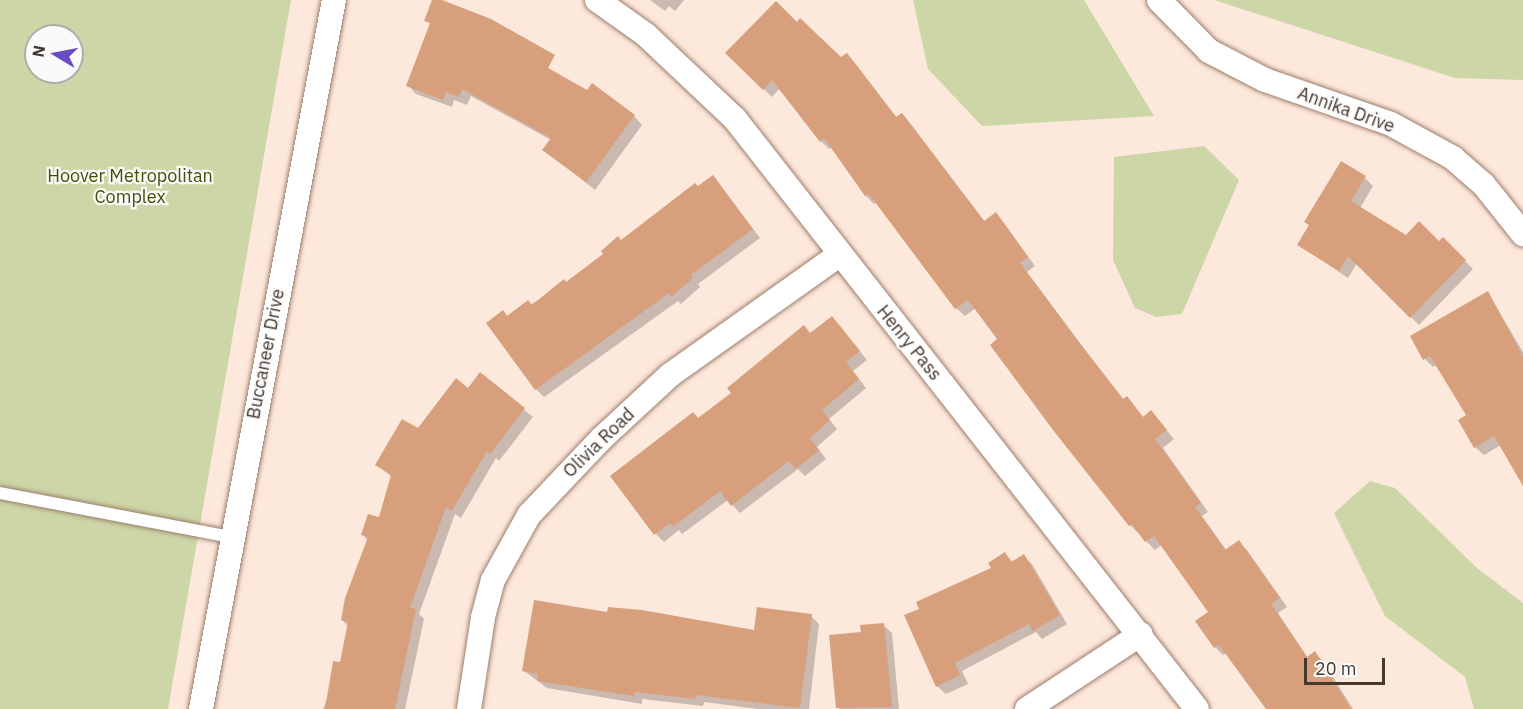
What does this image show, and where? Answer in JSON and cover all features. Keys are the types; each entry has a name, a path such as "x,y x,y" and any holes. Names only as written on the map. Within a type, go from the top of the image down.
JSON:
{"street":[{"name":"Buccaneer Drive","path":"201,709 231,537 334,0"},
{"name":"Henry Pass","path":"597,0 646,35 735,119 839,255 1141,634 1197,709"},
{"name":"Annika Drive","path":"1159,0 1209,51 1265,80 1391,124 1453,158 1484,184 1523,234"},
{"name":"Olivia Road","path":"469,709 483,617 493,580 529,515 601,440 670,375 839,255"},
{"path":"1028,709 1141,634"}],"lane":[{"path":"0,493 231,537"}],"green space":[{"name":"Hoover Metropolitan Complex","path":"0,0 291,0 168,709 0,709"},
{"path":"913,0 1084,0 1154,116 982,126 928,69"},
{"path":"1214,0 1523,0 1523,80 1455,78"},
{"path":"1204,146 1239,180 1182,314 1156,317 1135,308 1113,260 1114,157"},
{"path":"1370,481 1395,488 1477,568 1523,603 1523,709 1474,709 1465,677 1385,616 1334,513"}],"building":[{"path":"432,0 442,0 491,19 555,55 548,68 587,90 592,83 635,115 586,182 542,150 551,138 462,89 459,97 446,92 443,100 406,86 430,23 424,21"},
{"path":"776,1 797,22 800,18 841,57 847,53 896,117 902,113 984,221 996,212 1028,257 1020,263 1123,399 1127,396 1143,417 1151,410 1167,430 1155,439 1201,503 1195,507 1225,550 1239,540 1280,598 1271,604 1307,657 1315,651 1351,709 1266,709 1219,645 1214,648 1195,621 1208,612 1154,536 1145,542 1132,524 1129,526 1053,430 990,345 997,339 968,300 955,309 869,194 865,196 824,138 820,142 772,80 763,90 725,53"},
{"path":"1341,161 1366,176 1351,201 1406,235 1419,221 1439,241 1443,237 1466,260 1410,318 1348,256 1339,271 1297,245 1309,225 1304,222"},
{"path":"713,175 753,229 691,275 693,278 671,297 669,293 535,390 486,323 503,310 507,316 528,300 532,305 564,279 566,282 603,254 601,251 618,236 621,240 695,183 698,186"},
{"path":"1488,291 1523,357 1523,486 1494,436 1474,448 1458,420 1466,415 1430,356 1423,360 1410,336"},
{"path":"832,316 860,351 846,362 859,379 822,410 830,420 810,438 819,450 796,469 789,461 731,506 720,491 673,527 670,523 654,535 610,476 693,412 698,418 731,393 727,388 804,325 810,333"},
{"path":"480,372 525,408 490,454 487,451 452,511 446,507 410,608 416,609 395,709 325,709 333,661 340,662 348,622 341,620 345,598 368,537 361,535 368,514 379,517 391,475 375,465 402,419 418,428 456,378 468,388"},
{"path":"1005,552 1011,562 1024,554 1060,615 1033,631 1029,624 955,663 960,675 936,687 904,615 919,609 916,602 991,568 988,563"},
{"path":"534,600 607,612 608,607 642,610 754,630 757,607 812,614 800,708 696,695 695,699 635,692 634,696 537,681 538,674 522,671"},
{"path":"884,623 892,707 836,708 829,635 861,632 860,625"}]}
